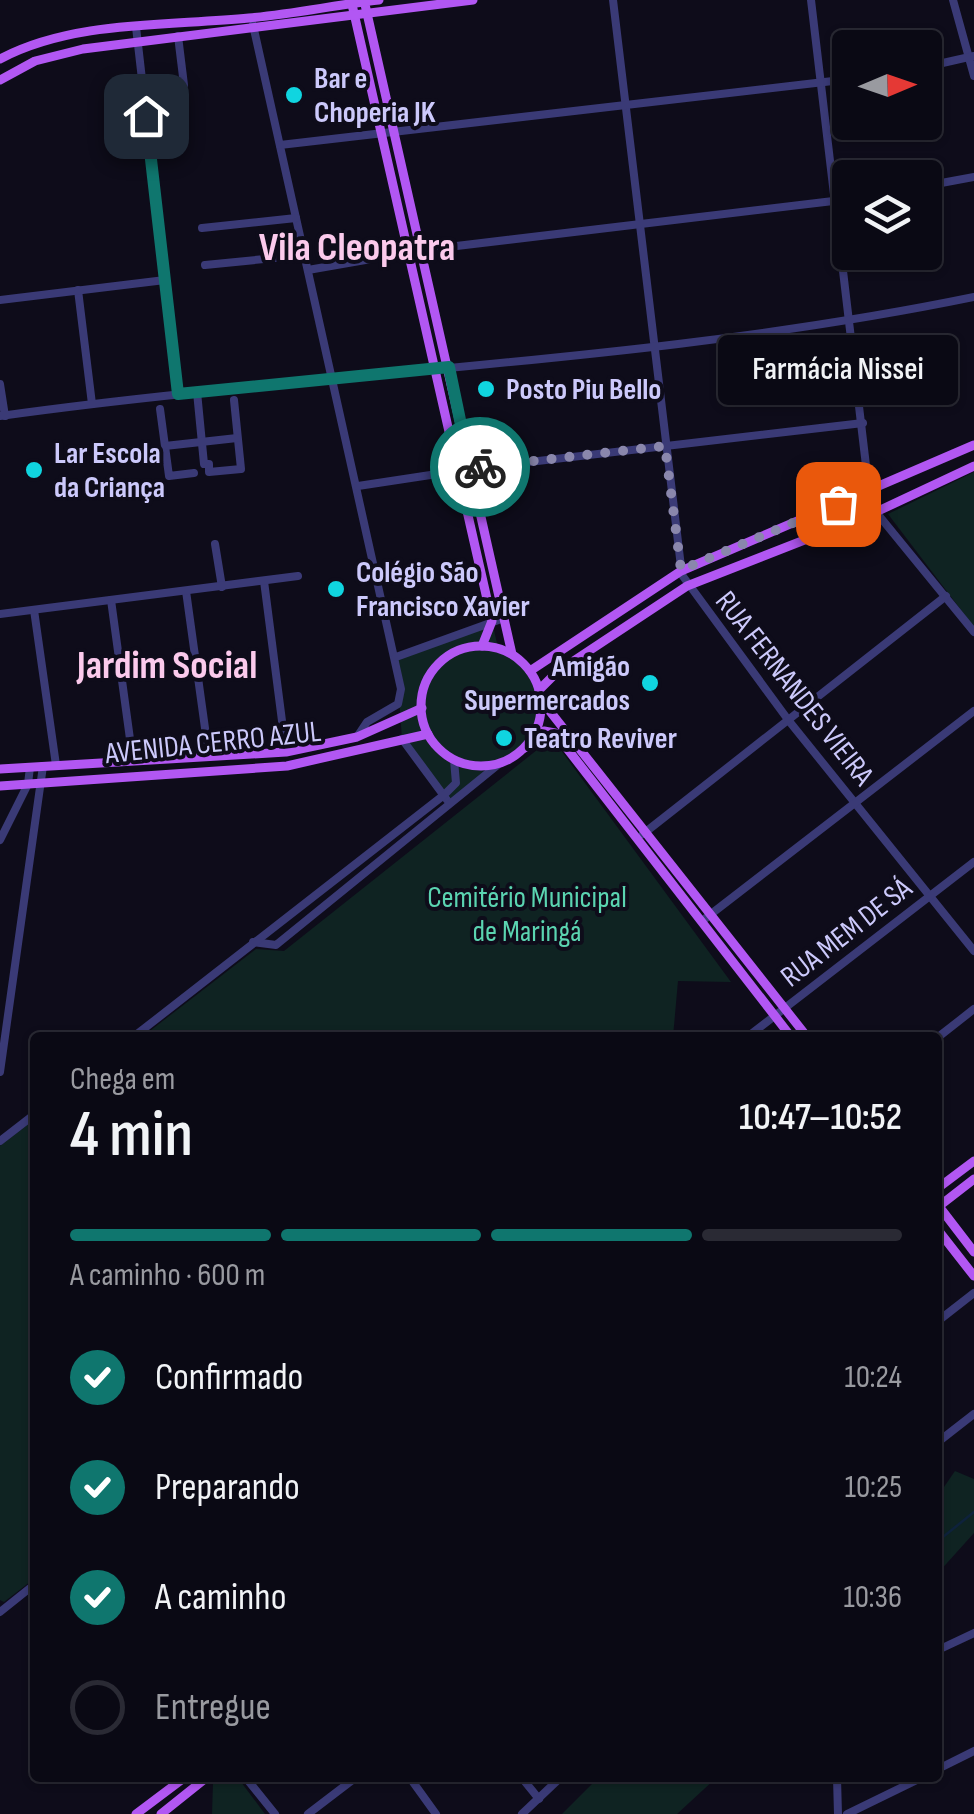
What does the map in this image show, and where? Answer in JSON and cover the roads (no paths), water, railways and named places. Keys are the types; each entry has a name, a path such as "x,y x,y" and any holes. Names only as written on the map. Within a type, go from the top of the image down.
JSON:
{"main road":[{"path":"0,59 26,48 105,31 291,14 379,0"},
{"path":"0,80 35,61 106,46 354,18 473,0"},
{"path":"364,1 512,654"},
{"path":"351,2 492,622 482,646"},
{"path":"530,671 681,570 974,445"},
{"path":"525,748 535,734 540,695 557,672 687,586 876,512 974,466"},
{"path":"787,1032 554,733 544,732 499,764 468,765 454,760 428,734 423,692 439,664 466,648 482,646 512,654 530,671 540,695 803,1032"},
{"name":"AVENIDA CERRO AZUL","path":"0,770 286,752 357,737 422,708"},
{"name":"AVENIDA CERRO AZUL","path":"0,786 287,766 428,734"},
{"path":"318,745 321,758"},
{"path":"942,1185 974,1161"},
{"path":"942,1203 974,1179"},
{"path":"942,1211 974,1252"},
{"path":"942,1235 974,1276"},
{"path":"136,1814 179,1782"},
{"path":"161,1814 201,1782"}],"street":[{"path":"287,0 291,14"},
{"name":"RUA FERNANDES VIEIRA","path":"612,0 665,446 681,570 687,586 789,721 974,951"},
{"path":"812,0 832,176"},
{"path":"953,0 972,57 974,76"},
{"path":"252,18 402,689 398,704 367,722 357,737"},
{"path":"136,27 178,394"},
{"path":"178,36 184,85"},
{"path":"942,63 972,57"},
{"path":"280,145 832,81"},
{"path":"942,183 974,177"},
{"path":"308,270 423,250 832,202"},
{"path":"202,228 296,218"},
{"path":"205,266 305,255"},
{"path":"844,270 869,490 876,512 974,632"},
{"path":"0,300 165,280"},
{"path":"78,290 92,404"},
{"path":"0,384 2,416 656,345 850,321 974,297"},
{"path":"197,392 209,472 241,469 234,400"},
{"path":"160,409 169,476 194,473"},
{"path":"358,486 470,468 862,423"},
{"path":"164,446 238,438"},
{"path":"215,544 222,587"},
{"path":"0,614 298,576"},
{"path":"264,581 286,752"},
{"path":"186,591 209,757"},
{"path":"635,840 946,596"},
{"path":"111,600 134,760"},
{"path":"34,610 56,765"},
{"path":"396,658 504,618"},
{"path":"702,921 974,711"},
{"path":"402,738 450,806"},
{"path":"140,1032 444,795 456,782 454,760"},
{"path":"253,942 276,946 499,764"},
{"path":"0,1072 43,766"},
{"path":"0,840 28,784 30,767"},
{"name":"RUA MEM DE SÁ","path":"754,1032 974,862"},
{"path":"942,1034 974,1009"},
{"path":"0,1142 30,1118"},
{"path":"942,1319 974,1293"},
{"path":"942,1439 974,1414"},
{"path":"1,1609 30,1588"},
{"path":"942,1648 974,1633"},
{"path":"942,1767 974,1751"},
{"path":"249,1782 275,1814"},
{"path":"308,1814 350,1782"},
{"path":"413,1782 436,1814"},
{"path":"525,1782 538,1798"},
{"path":"522,1814 556,1782"},
{"path":"837,1782 838,1814"},
{"path":"846,1814 913,1782"}],"waterway":[{"path":"942,1538 974,1512"}],"place":[{"name":"Bar e Choperia JK","path":"294,95"},
{"name":"Posto Piu Bello","path":"486,389"},
{"name":"Lar Escola da Criança","path":"34,470"},
{"name":"Farmácia Nissei","path":"838,504"},
{"name":"Colégio São Francisco Xavier","path":"336,589"},
{"name":"Amigão Supermercados","path":"650,683"},
{"name":"Teatro Reviver","path":"504,738"}],"district":[{"name":"Vila Cleopatra","path":"357,246"},
{"name":"Jardim Social","path":"167,664"}],"park label":[{"name":"Cemitério Municipal de Maringá","path":"527,914"}]}
